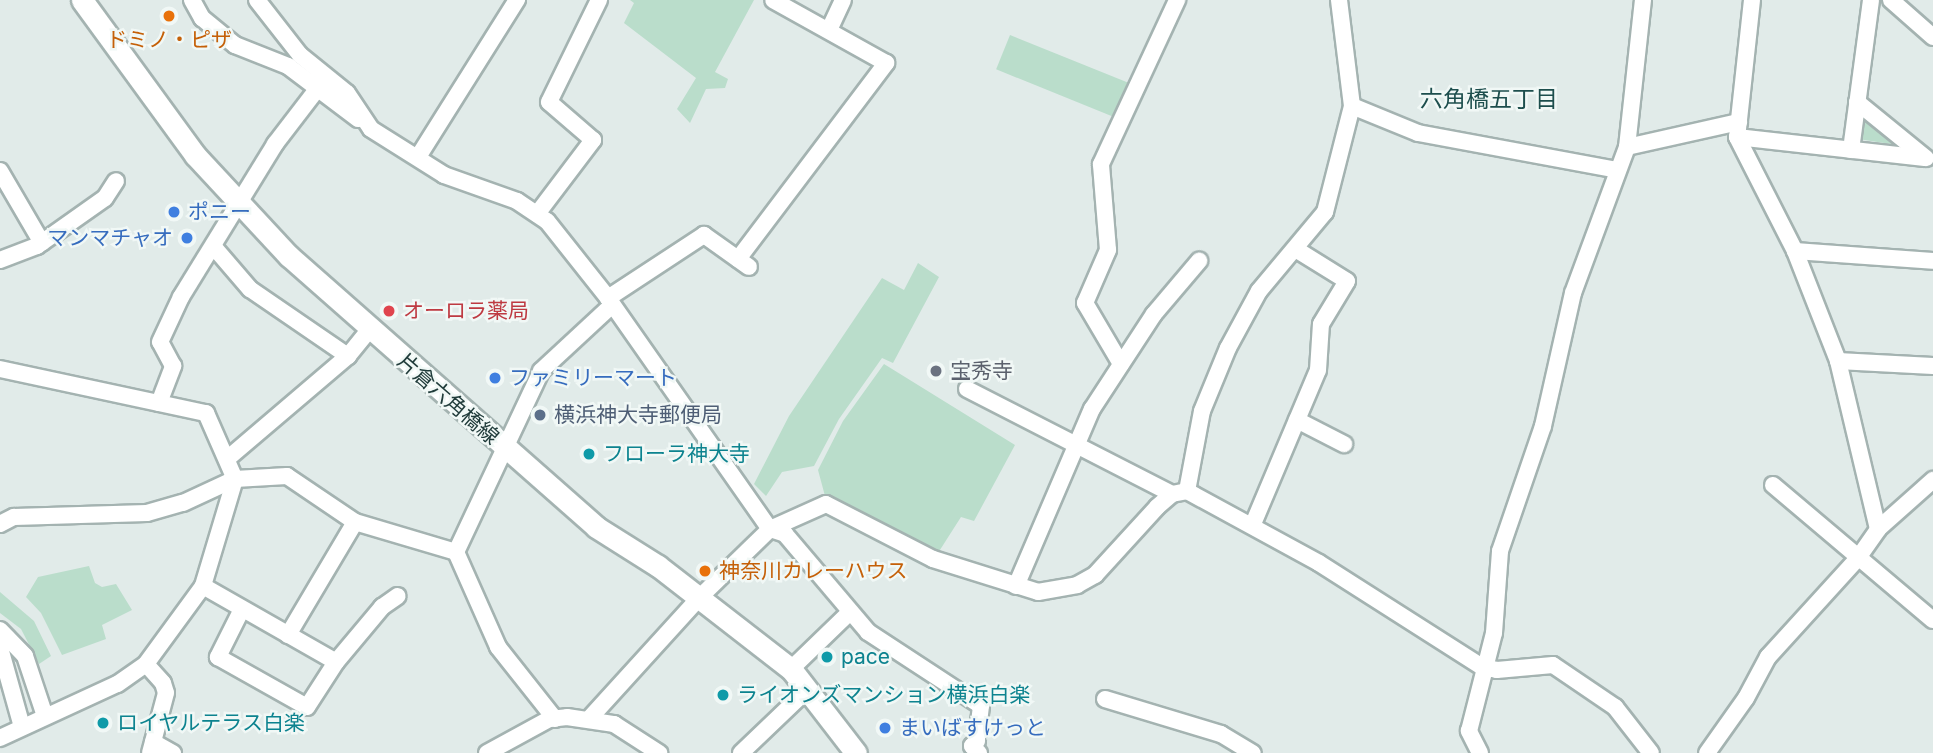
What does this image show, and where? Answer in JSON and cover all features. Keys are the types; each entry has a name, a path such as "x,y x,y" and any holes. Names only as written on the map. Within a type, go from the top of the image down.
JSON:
{"street":[{"name":"片倉六角橋線","path":"82,0 195,155 237,204 369,330 596,527 700,597 791,669 856,753"},
{"path":"192,0 202,18 235,45 288,66 372,130 444,175 517,201 537,215 610,302 770,529 785,534 868,632 981,706 977,741 971,751"},
{"path":"257,0 300,55 347,93 372,130"},
{"path":"418,157 517,0"},
{"path":"537,215 593,140 549,102 599,0"},
{"path":"555,719 498,647 456,552 541,371 610,302 704,235 743,263 886,63 773,0"},
{"path":"829,30 843,0"},
{"path":"1121,364 1085,303 1108,250 1101,164 1177,0"},
{"path":"589,719 700,597 770,529 826,503 933,559 1038,593 1077,585 1095,575 1179,492 1202,411 1228,348 1258,291 1297,250 1325,212 1352,106 1339,0"},
{"path":"1480,753 1469,731 1482,667 1494,632 1500,551 1543,426 1573,293 1627,147 1643,0"},
{"path":"1752,0 1738,129 1795,251 1838,361 1878,529"},
{"path":"1851,150 1871,0"},
{"path":"1891,0 1933,37"},
{"path":"159,403 173,366 160,342 181,297 275,144 318,88"},
{"path":"1857,102 1929,161"},
{"path":"1352,106 1426,135 1618,170"},
{"path":"1627,147 1738,129 1929,161"},
{"path":"0,171 42,243"},
{"path":"0,260 42,243 106,198 116,181"},
{"path":"214,246 250,289 348,356"},
{"path":"1253,524 1318,370 1321,324 1348,281 1297,250"},
{"path":"1795,251 1933,261"},
{"path":"1016,586 1092,410 1154,314 1199,261"},
{"path":"227,459 348,356 369,330"},
{"path":"1838,361 1933,366"},
{"path":"0,369 206,413 235,479 203,586 146,664 117,684 0,738"},
{"path":"967,389 1076,446 1253,524 1482,667 1553,665 1615,707 1651,753"},
{"path":"1297,420 1343,444"},
{"path":"0,524 14,517 147,513 183,503 235,479 287,476 355,522 456,552"},
{"path":"1707,753 1746,698 1768,657 1858,558 1878,529 1933,480"},
{"path":"1773,485 1933,620"},
{"path":"288,635 355,522"},
{"path":"203,586 335,662"},
{"path":"243,609 218,657 307,707 335,662 382,607 398,596"},
{"path":"791,669 850,611"},
{"path":"0,630 25,656 45,716"},
{"path":"0,648 22,727"},
{"path":"146,664 163,683 166,693 152,748 173,753"},
{"path":"741,753 808,689"},
{"path":"1105,699 1221,734 1252,753"},
{"path":"487,753 555,719 589,719 630,731 659,753"}],"green space":[{"path":"630,0 754,0 715,72 728,79 725,88 706,89 690,123 677,109 696,78 624,23 634,3"},
{"path":"1010,35 1128,83 1114,117 996,69"},
{"path":"1860,117 1897,145 1858,139"},
{"path":"918,263 939,277 893,363 882,358 839,419 814,466 782,472 766,496 754,484 789,416 882,278 904,290"},
{"path":"884,364 1015,445 974,521 961,517 938,553 825,496 818,470 843,421"},
{"path":"89,566 95,583 102,587 116,584 132,610 102,625 106,639 62,655 41,613 26,597 38,577"},
{"path":"0,592 34,621 51,656 39,664 21,629 0,613"}],"place":[{"name":"ドミノ・ピザ","path":"169,16"},
{"name":"ポニー","path":"174,212"},
{"name":"マンマチャオ","path":"187,238"},
{"name":"オーロラ薬局","path":"389,311"},
{"name":"宝秀寺","path":"936,371"},
{"name":"ファミリーマート","path":"495,378"},
{"name":"横浜神大寺郵便局","path":"540,415"},
{"name":"フローラ神大寺","path":"589,454"},
{"name":"神奈川カレーハウス","path":"705,571"},
{"name":"pace","path":"827,657"},
{"name":"ライオンズマンション横浜白楽","path":"723,695"},
{"name":"ロイヤルテラス白楽","path":"103,723"},
{"name":"まいばすけっと","path":"885,728"}],"district":[{"name":"六角橋五丁目","path":"1489,99"}]}
